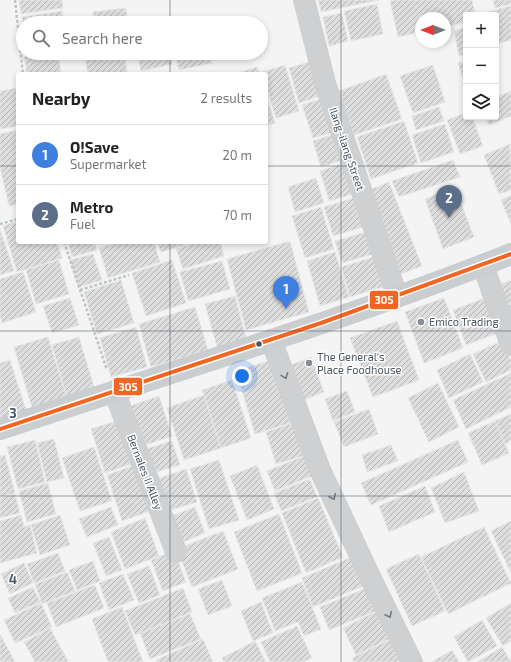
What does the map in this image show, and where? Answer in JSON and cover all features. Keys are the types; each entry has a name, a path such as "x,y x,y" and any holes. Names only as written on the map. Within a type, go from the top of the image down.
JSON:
{"main road":[{"path":"0,429 271,340 511,254"}],"street":[{"name":"Ilang-ilang Street","path":"304,0 325,83 397,296"},
{"path":"483,265 511,345"},
{"path":"271,340 320,470 373,584 412,662"},
{"name":"Bernales II Alley","path":"114,391 176,552"}],"path":[{"path":"15,0 17,16"},
{"path":"21,60 23,72"},
{"path":"0,224 16,220"},
{"path":"65,244 114,391"},
{"path":"80,290 129,275"}],"building":[{"path":"19,0 62,0 63,8 21,14"},
{"path":"318,0 379,0 321,12"},
{"path":"472,0 474,12 463,12 463,23 451,26 451,12 415,12 415,33 398,37 390,1"},
{"path":"493,0 511,0 511,4 495,8"},
{"path":"377,4 383,34 351,41 344,11"},
{"path":"511,6 511,40 499,43 499,12 488,12"},
{"path":"126,8 127,16 93,16 93,12"},
{"path":"62,11 63,16 29,16"},
{"path":"342,13 348,41 329,46 323,17"},
{"path":"463,28 463,55 459,56 454,31"},
{"path":"25,60 59,60 61,72 27,72"},
{"path":"85,60 125,60 127,72 88,72"},
{"path":"139,60 171,60 172,64 141,71"},
{"path":"177,60 211,60 212,63 179,70"},
{"path":"312,61 323,95 299,103 289,68"},
{"path":"463,62 463,79 458,63"},
{"path":"285,65 299,111 276,118 268,92 268,72 262,72"},
{"path":"433,65 445,102 413,113 400,76"},
{"path":"257,67 259,72 241,72"},
{"path":"386,74 402,119 354,135 339,91"},
{"path":"16,88 16,126 0,129 0,91"},
{"path":"511,91 511,116 489,125 487,120 499,120 499,96"},
{"path":"327,97 337,131 313,138 302,105"},
{"path":"268,101 275,123 268,125"},
{"path":"439,107 444,121 416,130 412,116"},
{"path":"463,114 463,120 473,120 483,146 460,154 447,120"},
{"path":"404,121 418,163 371,179 357,137"},
{"path":"445,124 454,152 421,163 412,135"},
{"path":"16,130 16,204 9,206 0,167 0,134"},
{"path":"340,132 348,158 321,167 313,141"},
{"path":"510,144 511,190 499,194 484,155"},
{"path":"453,160 460,177 399,197 392,181"},
{"path":"350,161 360,192 329,201 320,171"},
{"path":"316,178 324,203 295,212 288,187"},
{"path":"389,182 422,266 398,275 365,192"},
{"path":"455,187 474,237 443,249 425,199"},
{"path":"511,195 511,224 501,200"},
{"path":"357,197 366,226 333,236 324,207"},
{"path":"321,207 334,249 305,258 292,216"},
{"path":"16,222 16,244 58,244 62,258 17,272 3,226"},
{"path":"0,229 14,271 0,275"},
{"path":"366,232 373,254 342,263 335,241"},
{"path":"290,241 309,312 246,330 227,259"},
{"path":"69,244 95,244 97,250 72,257"},
{"path":"112,244 155,244 160,262 108,278 99,248"},
{"path":"158,244 188,244 161,252"},
{"path":"192,244 221,244 224,256 183,269 176,249"},
{"path":"335,252 349,297 320,306 307,261"},
{"path":"93,254 102,280 79,287 70,260"},
{"path":"377,256 386,286 350,297 341,267"},
{"path":"59,260 69,294 36,304 26,270"},
{"path":"172,260 186,303 146,316 132,273"},
{"path":"222,261 230,289 188,301 180,272"},
{"path":"23,272 36,312 2,323 0,315 0,279"},
{"path":"121,280 134,323 97,334 84,292"},
{"path":"511,280 511,320 498,285"},
{"path":"235,296 246,338 217,347 205,304"},
{"path":"70,298 79,325 52,333 43,306"},
{"path":"444,298 463,348 424,363 405,312"},
{"path":"485,298 498,333 466,345 453,310"},
{"path":"195,307 208,350 151,367 139,324"},
{"path":"397,321 419,380 373,397 350,338"},
{"path":"136,327 147,367 111,377 100,338"},
{"path":"48,337 67,398 32,408 14,347"},
{"path":"79,337 95,390 67,398 52,345"},
{"path":"502,341 511,361 511,370 486,382 473,354"},
{"path":"470,354 483,382 449,398 437,370"},
{"path":"311,357 324,392 301,401 288,366"},
{"path":"10,360 27,413 0,421 0,363"},
{"path":"272,360 290,423 255,434 236,371"},
{"path":"511,373 511,407 466,429 453,400"},
{"path":"232,380 251,438 221,448 202,390"},
{"path":"438,383 459,427 429,442 408,398"},
{"path":"347,391 355,412 333,421 325,399"},
{"path":"204,395 221,448 184,460 167,408"},
{"path":"159,396 172,436 137,448 124,408"},
{"path":"369,409 378,434 344,447 334,422"},
{"path":"511,414 511,441 505,444 495,421"},
{"path":"123,419 137,462 105,473 91,429"},
{"path":"495,421 509,453 482,465 468,433"},
{"path":"293,423 303,456 276,464 266,432"},
{"path":"54,439 64,478 47,482 37,443"},
{"path":"35,440 45,482 18,489 7,447"},
{"path":"458,440 468,462 371,505 361,483"},
{"path":"172,441 180,465 149,474 142,450"},
{"path":"391,445 398,461 367,472 362,455"},
{"path":"94,447 112,501 80,511 62,458"},
{"path":"309,454 317,474 275,491 267,471"},
{"path":"5,455 15,493 0,497 0,456"},
{"path":"219,460 239,520 209,529 190,469"},
{"path":"140,463 156,509 122,521 107,475"},
{"path":"257,465 274,509 247,520 230,476"},
{"path":"186,469 197,502 161,513 151,481"},
{"path":"464,472 479,511 445,523 431,488"},
{"path":"310,479 317,497 281,511 274,493"},
{"path":"48,483 56,514 27,522 19,491"},
{"path":"425,486 435,512 389,532 379,506"},
{"path":"15,494 20,513 0,518 0,498"},
{"path":"318,498 343,557 306,573 282,513"},
{"path":"111,507 118,525 87,537 79,519"},
{"path":"195,507 205,533 176,545 166,518"},
{"path":"279,514 302,573 257,591 234,532"},
{"path":"21,515 24,527 30,525 37,553 0,563 0,521"},
{"path":"60,515 70,545 40,555 31,525"},
{"path":"145,518 159,556 125,569 111,532"},
{"path":"511,521 511,573 491,531"},
{"path":"484,527 511,583 448,614 421,557"},
{"path":"223,531 238,569 192,587 177,549"},
{"path":"109,537 122,570 106,576 93,543"},
{"path":"174,551 186,582 163,591 151,560"},
{"path":"58,553 65,571 34,583 27,564"},
{"path":"419,554 445,611 412,626 386,569"},
{"path":"354,556 366,585 313,607 302,578"},
{"path":"93,561 100,581 77,590 69,570"},
{"path":"24,563 33,583 10,594 1,574"},
{"path":"149,566 160,595 139,603 127,574"},
{"path":"67,572 75,591 42,604 35,584"},
{"path":"123,574 134,600 109,610 99,583"},
{"path":"222,580 232,606 208,615 198,589"},
{"path":"302,582 321,629 304,636 298,622 275,631 262,598"},
{"path":"95,585 104,608 56,627 47,603"},
{"path":"33,587 40,602 15,613 8,598"},
{"path":"369,587 378,610 329,630 320,607"},
{"path":"183,588 192,612 135,635 125,611"},
{"path":"261,602 273,633 253,641 241,611"},
{"path":"41,603 52,627 15,643 4,620"},
{"path":"511,603 511,641 503,646 486,618"},
{"path":"122,607 143,662 108,662 92,619"},
{"path":"379,610 393,637 356,655 343,628"},
{"path":"190,614 201,639 150,659 140,633"},
{"path":"482,620 497,646 468,662 454,637"},
{"path":"297,626 312,658 303,662 270,662 261,642"},
{"path":"50,628 68,661 35,662 24,642"},
{"path":"0,634 15,662 0,662"},
{"path":"395,637 408,662 354,662 352,658"},
{"path":"203,639 213,662 157,662 156,660"},
{"path":"255,641 266,662 224,662 222,658"},
{"path":"502,647 511,662 477,662"},
{"path":"452,650 459,662 432,662"}],"transit line":[{"name":"305","path":"0,429 321,323 511,254"}],"place":[{"name":"Metro","path":"449,218"},
{"name":"O!Save","path":"286,309"},
{"name":"Emico Trading","path":"421,322"},
{"name":"The General's Place Foodhouse","path":"309,363"}]}
